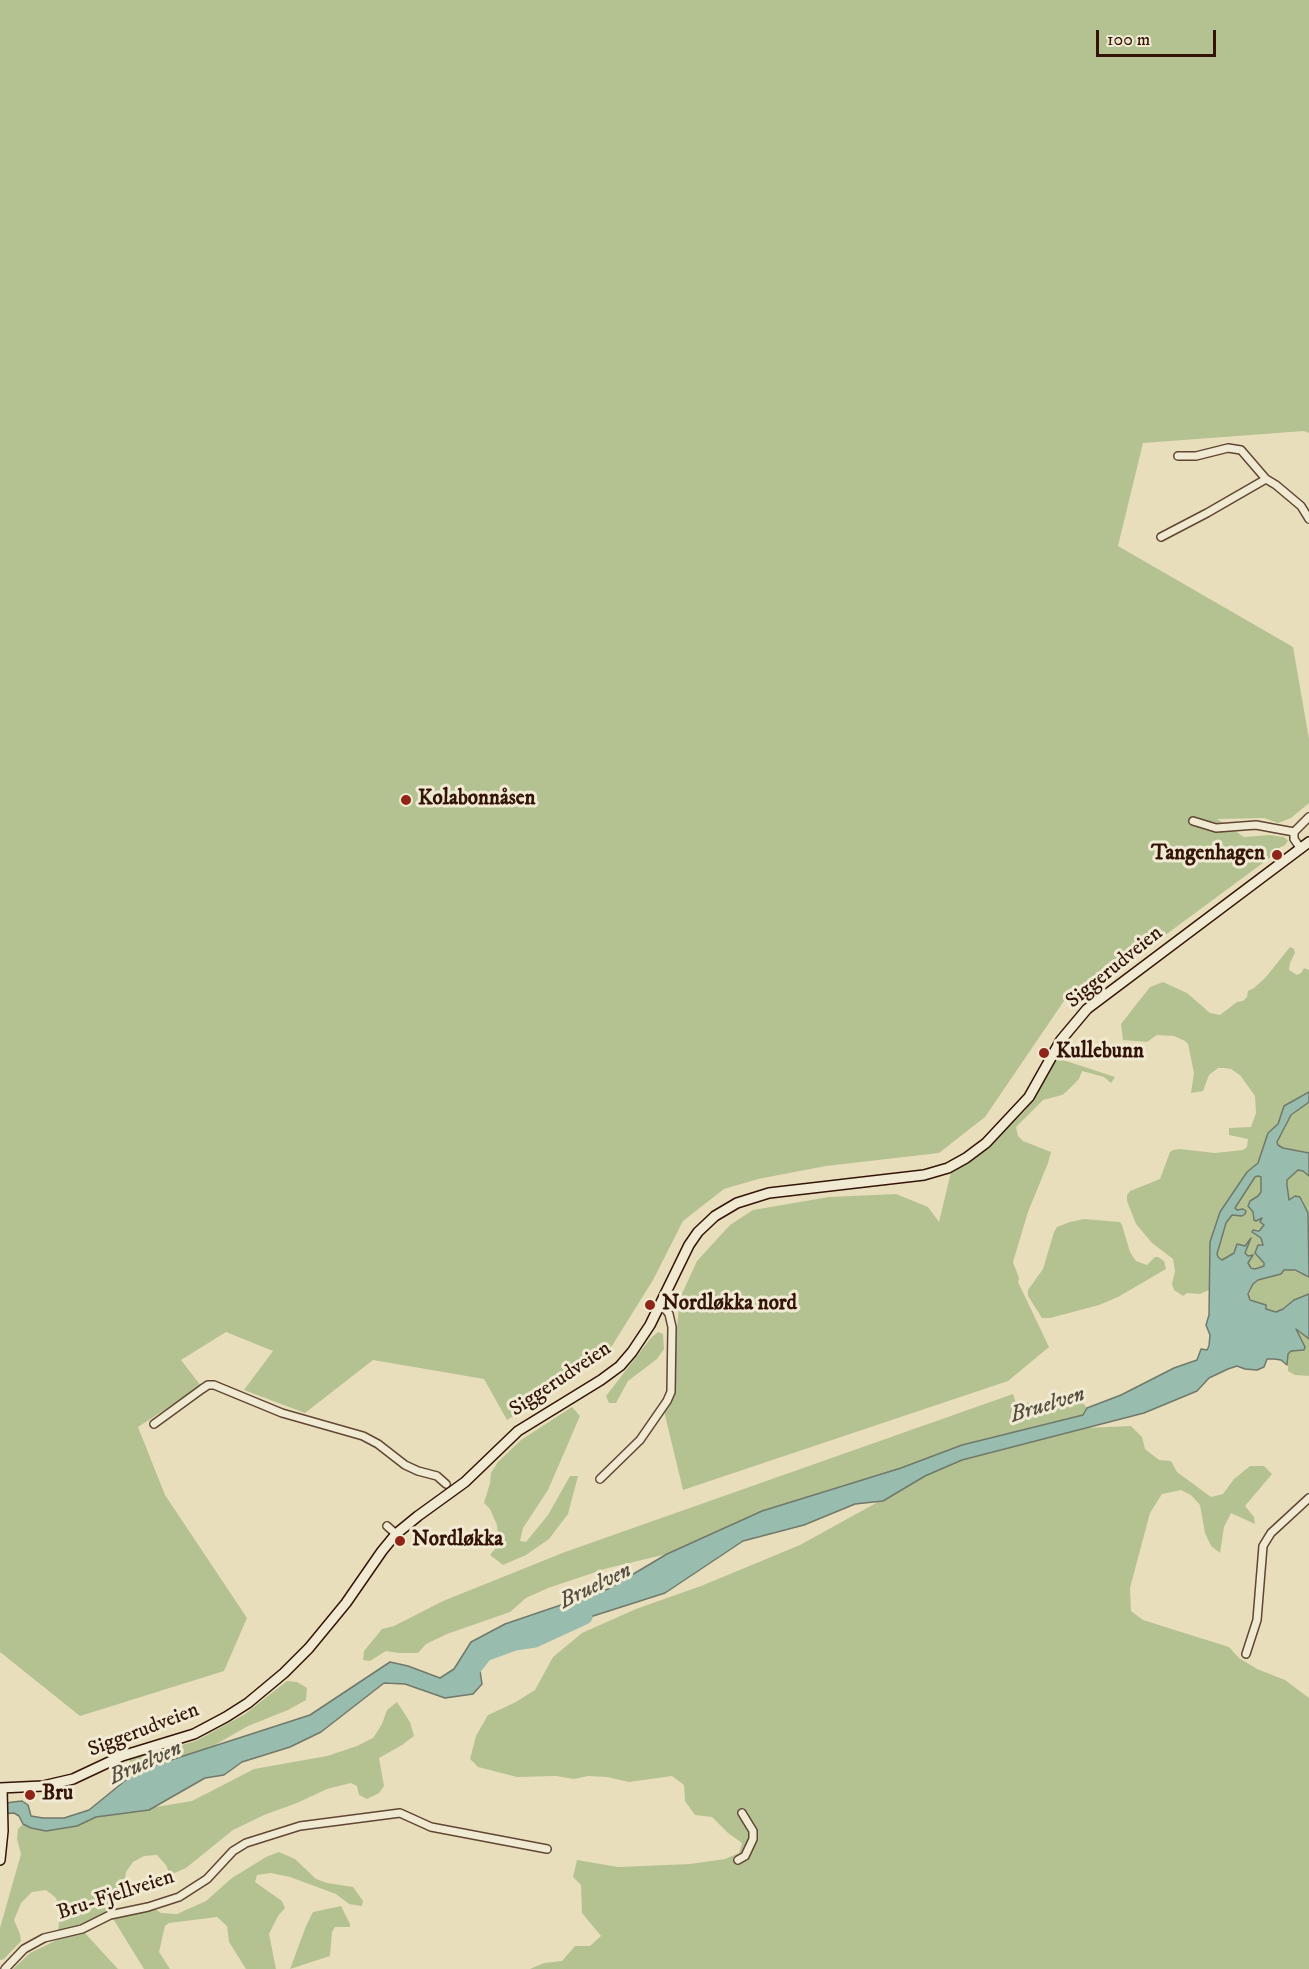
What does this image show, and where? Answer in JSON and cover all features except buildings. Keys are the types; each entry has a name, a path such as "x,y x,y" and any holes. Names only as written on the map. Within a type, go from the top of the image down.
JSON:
{"main road":[{"name":"Siggerudveien","path":"1,1788 43,1786 73,1779 122,1756 194,1734 231,1714 272,1684 301,1657 346,1603 396,1534 465,1482 518,1431 614,1371 639,1342 694,1237 715,1216 737,1203 778,1191 924,1175 948,1168 966,1158 986,1143 1029,1097 1061,1040 1087,1010 1309,842"},
{"path":"0,1860 3,1838 1,1788"}],"street":[{"path":"1178,456 1196,456 1235,448 1241,450 1266,479 1301,506 1309,519"},
{"path":"1161,537 1266,479"},
{"path":"1301,849 1294,839 1294,832 1309,817"},
{"path":"1193,821 1216,828 1251,825 1294,832"},
{"path":"600,1479 640,1440 671,1392 672,1327 669,1314 661,1303"},
{"path":"154,1424 208,1385 214,1385 248,1401 282,1413 363,1436 378,1444 405,1465 437,1476 446,1484"},
{"path":"1246,1654 1257,1620 1263,1546 1271,1533 1309,1498"},
{"path":"387,1526 396,1534"},
{"name":"Bru-Fjellveien","path":"5,1969 24,1949 44,1938 82,1929 110,1915 148,1907 179,1897 207,1879 233,1851 246,1843 300,1826 400,1813 431,1827 547,1849"},
{"path":"738,1860 745,1856 753,1839 753,1831 742,1813"}],"green space":[{"path":"0,0 1309,0 1309,433 1304,431 1143,443 1118,546 1293,647 1309,739 1309,803 1291,818 1278,823 1264,818 1217,819 1244,837 1269,835 1284,837 1288,841 1273,851 1275,854 1076,1001 1068,995 985,1117 939,1153 826,1166 758,1179 724,1189 683,1221 653,1280 605,1357 507,1420 484,1379 373,1360 305,1413 244,1390 273,1351 226,1332 181,1360 201,1386 138,1427 165,1495 247,1618 224,1671 80,1716 0,1652"},
{"path":"1290,947 1295,953 1289,970 1297,975 1304,968 1309,970 1309,1092 1284,1106 1278,1124 1268,1133 1258,1163 1247,1171 1224,1206 1210,1242 1209,1290 1200,1294 1187,1293 1183,1296 1174,1290 1172,1284 1175,1271 1173,1259 1152,1243 1136,1224 1127,1195 1130,1191 1160,1179 1170,1152 1173,1150 1215,1153 1243,1150 1247,1147 1248,1139 1229,1135 1229,1128 1251,1127 1256,1113 1255,1096 1240,1075 1231,1069 1224,1068 1218,1068 1209,1075 1203,1091 1191,1093 1194,1073 1188,1044 1185,1041 1174,1036 1157,1035 1147,1042 1123,1040 1121,1024 1150,987 1163,982 1187,993 1210,1013 1220,1015 1237,1002 1243,1001 1248,991 1266,977"},
{"path":"1057,1058 1115,1077 1111,1083 1104,1077 1082,1071 1079,1079 1066,1092 1043,1100 1016,1127 1018,1136 1023,1141 1051,1152 1028,1212 1013,1262 1019,1278 1018,1282 1049,1347 1008,1381 683,1490 664,1411 680,1298 697,1261 730,1225 753,1210 829,1197 896,1194 928,1207 939,1222 951,1172 977,1157 1024,1112"},
{"path":"1309,1102 1309,1153 1278,1145 1278,1136 1290,1117"},
{"path":"1298,1170 1309,1176 1309,1223 1303,1200 1295,1196 1289,1200 1287,1180"},
{"path":"1255,1177 1261,1177 1261,1192 1250,1201 1249,1209 1253,1212 1256,1221 1263,1219 1264,1225 1261,1229 1253,1230 1261,1238 1263,1244 1258,1245 1256,1255 1262,1260 1264,1266 1255,1269 1249,1265 1248,1260 1251,1258 1245,1253 1250,1238 1245,1246 1236,1246 1234,1253 1222,1260 1217,1254 1229,1217 1237,1216 1243,1209 1235,1208"},
{"path":"1084,1219 1120,1222 1130,1252 1136,1261 1147,1265 1158,1257 1164,1261 1166,1269 1118,1297 1099,1305 1042,1318 1028,1296 1028,1290 1043,1269 1057,1227"},
{"path":"1289,1269 1309,1277 1309,1294 1294,1300 1276,1312 1248,1298 1253,1284 1258,1280 1281,1274 1282,1271"},
{"path":"1296,1329 1309,1339 1309,1376 1295,1375 1288,1371 1288,1354 1291,1351 1301,1351"},
{"path":"658,1332 663,1334 664,1349 657,1359 628,1381 616,1403 609,1403 606,1396"},
{"path":"1013,1394 1016,1403 1082,1402 1087,1408 1084,1415 962,1445 901,1468 762,1511 667,1554 608,1568 548,1588 526,1598 510,1612 447,1634 426,1644 418,1653 386,1651 370,1661 363,1660 364,1651 382,1629 394,1626 443,1601 565,1552"},
{"path":"572,1407 580,1416 548,1490 523,1528 520,1541 526,1542 548,1515 570,1476 578,1476 568,1514 549,1539 526,1555 503,1565 490,1555 499,1544 497,1525 490,1509 484,1503 491,1473 498,1462 521,1440"},
{"path":"1131,1426 1142,1437 1145,1449 1159,1460 1171,1461 1177,1472 1211,1497 1223,1494 1234,1479 1250,1466 1264,1466 1272,1474 1245,1506 1254,1517 1255,1524 1231,1513 1224,1527 1220,1553 1211,1546 1205,1533 1200,1505 1191,1495 1181,1490 1162,1494 1150,1513 1130,1588 1131,1611 1143,1620 1229,1647 1239,1658 1257,1669 1285,1680 1309,1698 1309,1969 530,1969 544,1963 562,1961 575,1946 590,1946 601,1936 582,1913 581,1885 573,1877 577,1860 618,1867 690,1864 725,1859 739,1853 742,1843 712,1817 695,1815 685,1801 684,1785 672,1776 629,1782 588,1776 574,1779 556,1776 517,1777 478,1767 470,1759 476,1736 488,1715 535,1690 553,1657 582,1633 636,1609 701,1586 800,1545 925,1476 962,1460 1084,1428"},
{"path":"287,1681 297,1682 307,1688 306,1700 248,1726 213,1746 137,1771 133,1769 129,1759 196,1741 245,1714"},
{"path":"397,1702 410,1722 414,1736 379,1758 384,1786 379,1793 367,1799 359,1795 357,1786 351,1783 327,1789 233,1830 186,1868 170,1875 166,1865 157,1855 144,1856 133,1862 126,1872 124,1889 112,1908 69,1929 58,1931 60,1912 56,1898 46,1890 32,1892 21,1903 14,1920 21,1941 4,1959 0,1960 0,1928 21,1854 17,1839 18,1829 23,1824 31,1828 77,1826 96,1817 192,1801 254,1769 327,1756 357,1746 373,1738 387,1710"},
{"path":"279,1852 295,1859 316,1879 353,1887 363,1901 362,1906 349,1904 336,1894 290,1877 271,1873 257,1875 255,1882 282,1901 285,1908 269,1934 276,1969 246,1969 229,1942 227,1926 217,1917 169,1923 165,1926 159,1952 170,1969 144,1969 112,1917 154,1908 161,1913 177,1914 206,1901 232,1878 266,1857"},
{"path":"341,1906 350,1927 335,1927 332,1932 330,1956 290,1969 313,1912"},
{"path":"84,1932 118,1969 13,1969 30,1953 59,1939"}],"shaded area":[{"path":"1309,1092 1309,1102 1291,1115 1277,1142 1283,1148 1309,1153 1309,1176 1298,1170 1287,1180 1287,1185 1289,1200 1295,1196 1300,1197 1308,1213 1309,1277 1295,1270 1284,1270 1281,1274 1258,1280 1248,1294 1250,1300 1266,1305 1266,1309 1276,1312 1294,1300 1309,1294 1309,1339 1296,1329 1305,1347 1304,1350 1291,1351 1288,1354 1287,1365 1281,1360 1267,1359 1264,1367 1257,1370 1237,1366 1209,1378 1197,1391 1144,1413 962,1460 925,1476 883,1501 855,1504 804,1525 743,1541 665,1593 515,1641 478,1658 482,1684 473,1694 445,1698 405,1684 384,1683 321,1732 290,1747 242,1762 224,1775 205,1778 149,1810 96,1817 77,1826 46,1831 23,1824 19,1816 14,1813 0,1814 0,1804 22,1801 28,1805 31,1816 43,1818 64,1818 89,1810 137,1771 310,1715 390,1662 440,1678 454,1669 471,1642 505,1624 608,1589 667,1554 762,1511 901,1468 962,1445 1083,1415 1087,1408 1121,1395 1174,1368 1197,1360 1201,1349 1207,1350 1209,1346 1210,1335 1206,1325 1209,1315 1210,1242 1220,1212 1247,1172 1258,1163 1268,1133 1278,1124 1284,1106","holes":["1255,1177 1261,1177 1261,1192 1250,1201 1248,1206 1253,1212 1254,1220 1262,1218 1260,1222 1264,1225 1259,1231 1253,1230 1252,1232 1261,1238 1263,1245 1258,1245 1255,1253 1264,1266 1255,1269 1251,1268 1248,1263 1253,1255 1248,1256 1245,1253 1251,1238 1245,1246 1237,1244 1234,1253 1222,1260 1217,1254 1226,1223 1232,1215 1245,1214 1246,1211 1243,1209 1235,1208"]}],"waterway":[{"name":"Bruelven","path":"466,1678 485,1654 515,1643 535,1640 585,1617"}],"place":[{"name":"Kolabonnåsen","path":"406,800"},
{"name":"Tangenhagen","path":"1277,855"},
{"name":"Kullebunn","path":"1044,1053"},
{"name":"Nordløkka nord","path":"650,1305"},
{"name":"Nordløkka","path":"400,1541"},
{"name":"Bru","path":"30,1795"}]}
